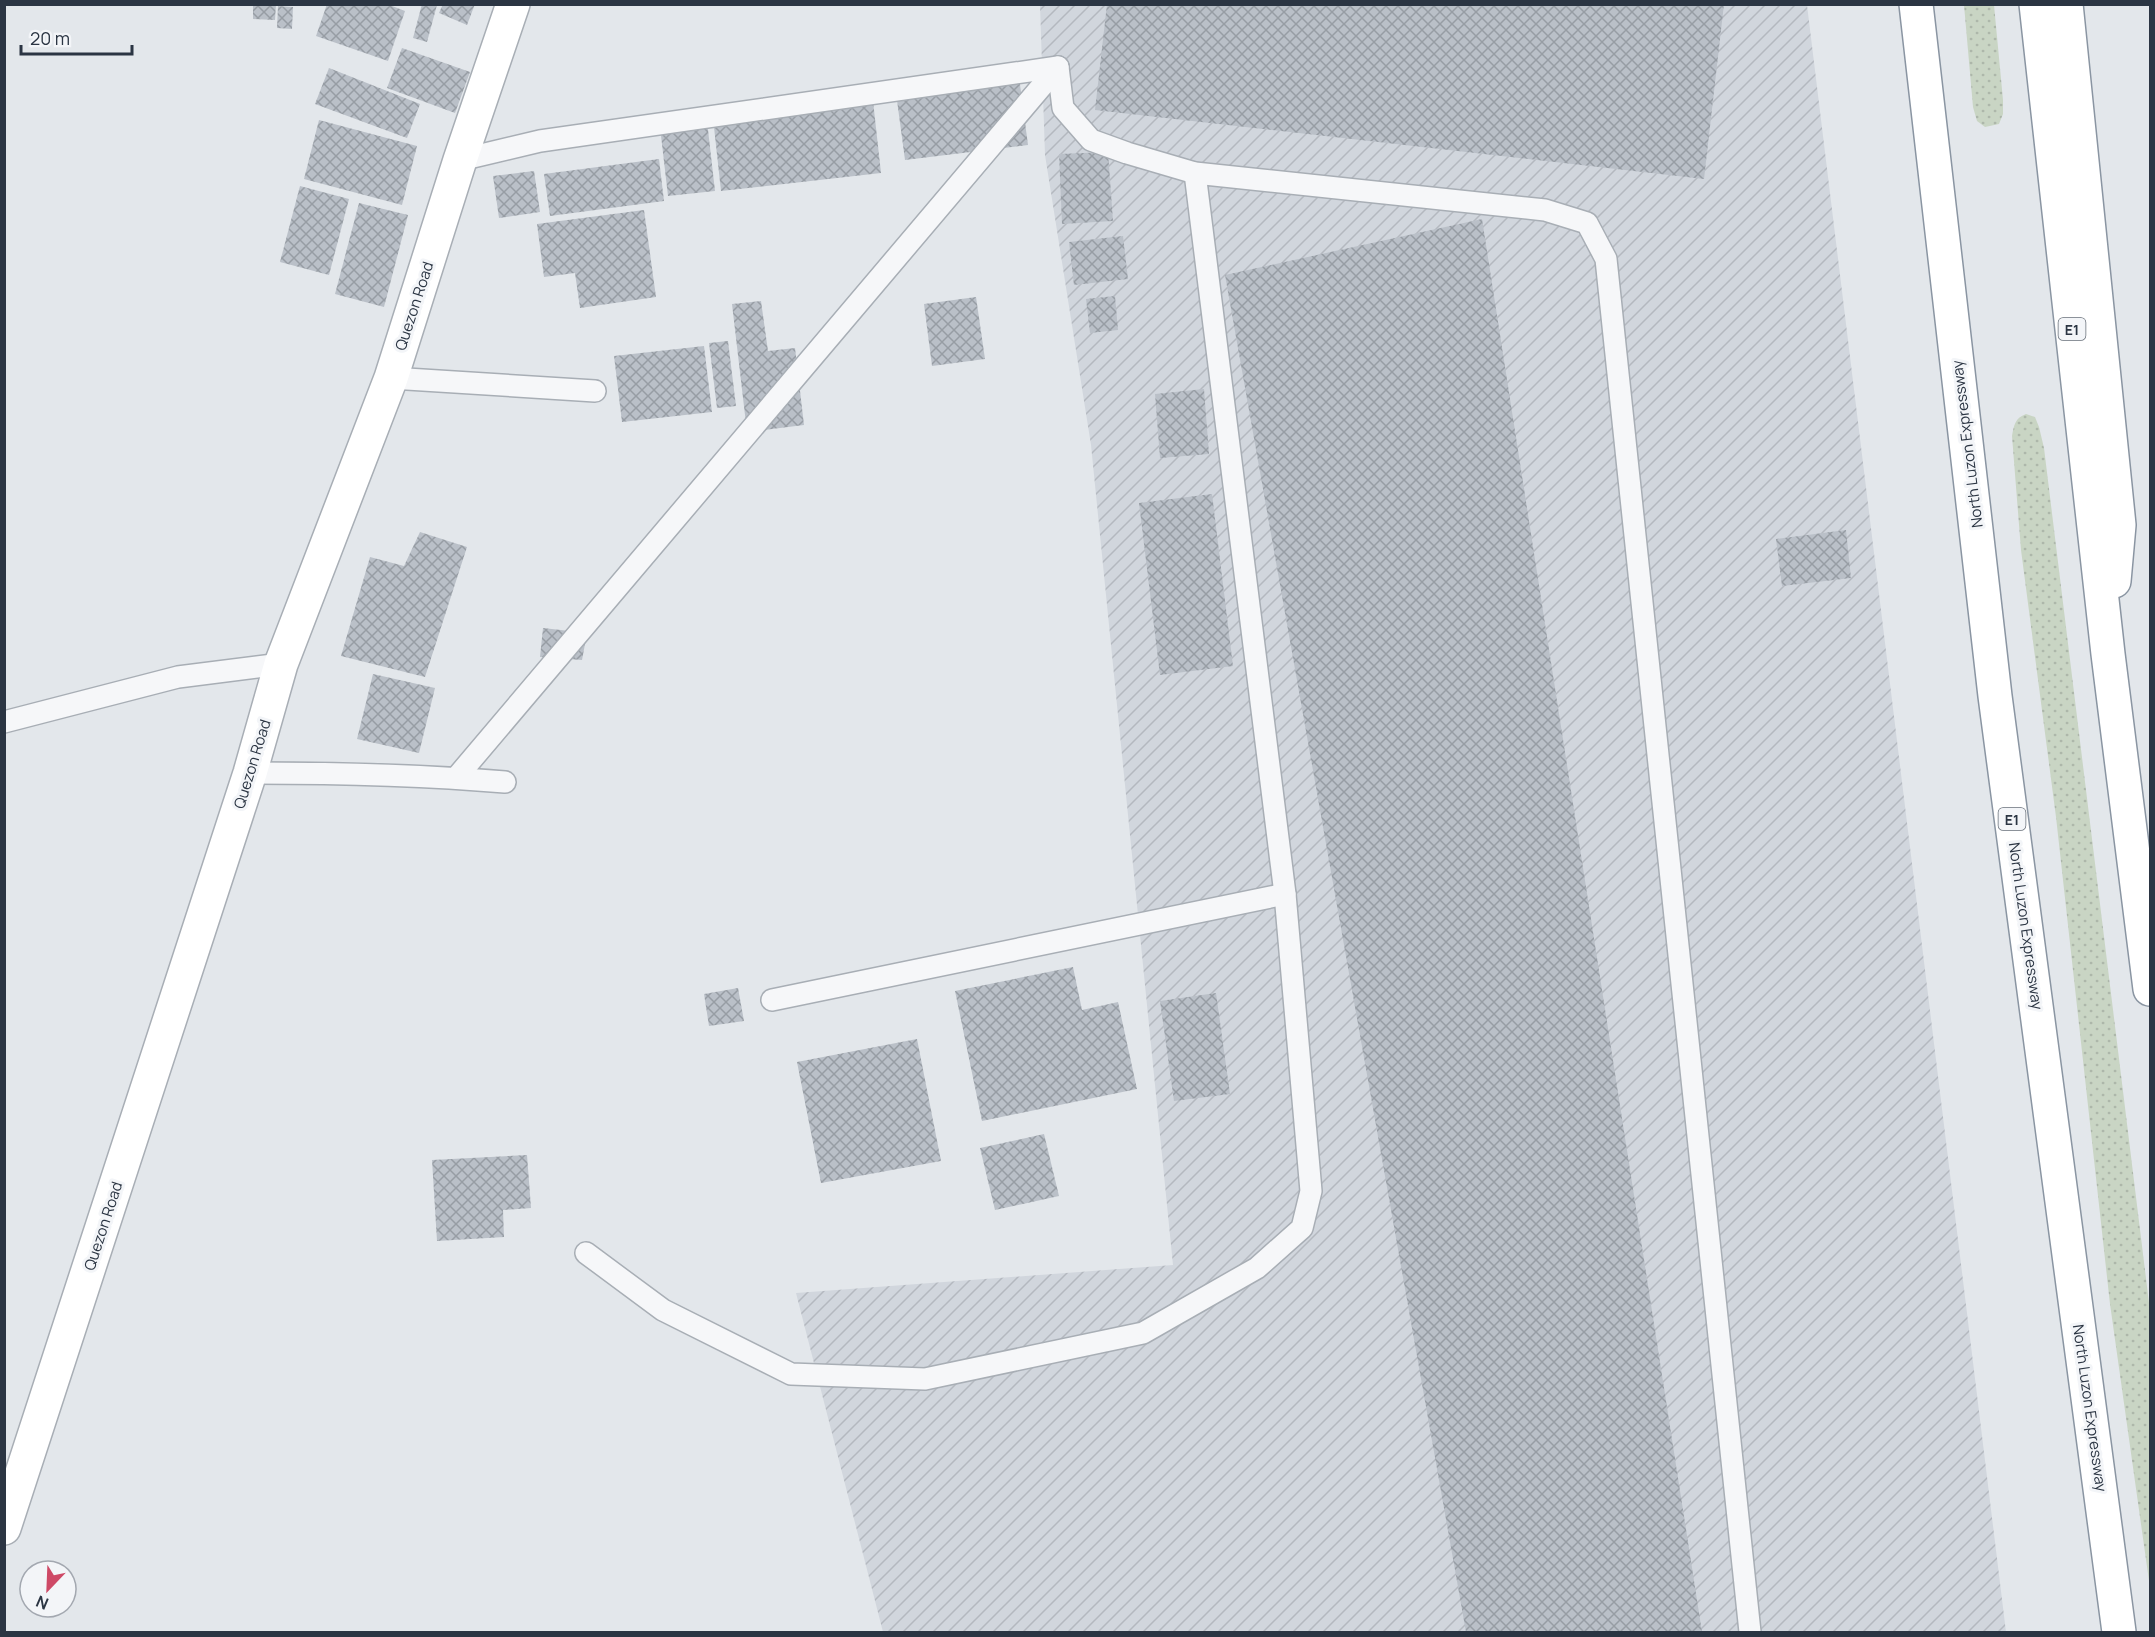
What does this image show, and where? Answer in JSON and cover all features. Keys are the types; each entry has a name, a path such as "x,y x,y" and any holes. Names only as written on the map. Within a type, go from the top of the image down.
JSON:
{"main road":[{"name":"Quezon Road","path":"4,1528 250,773 281,663 391,378 460,160 513,4"},
{"name":"North Luzon Expressway","path":"1916,4 1995,696 2120,1632"},
{"name":"E1","path":"2036,4 2108,654 2151,989"},
{"path":"2066,4 2119,525 2108,654"}],"lane":[{"path":"460,160 540,141 1058,67"},
{"path":"1058,67 1063,108 1090,140 1196,173 1545,210 1587,223 1606,259 1750,1632"},
{"path":"456,778 1058,67"},
{"path":"586,1253 663,1310 791,1374 925,1379 1143,1333 1257,1268 1302,1228 1311,1191 1286,894 1196,173"},
{"path":"391,378 596,391"},
{"path":"4,722 178,677 281,663"},
{"path":"250,773 456,778 505,782"},
{"path":"772,1000 1286,894"}],"shaded area":[{"path":"1040,5 1807,5 2006,1632 883,1632 796,1293 1173,1265 1091,445 1045,155"}],"green space":[{"path":"1964,5 1994,5 2003,100 2003,114 1999,124 1985,127 1977,121 1973,107"},
{"path":"2026,414 2035,417 2044,448 2150,1311 2150,1588 2110,1304 2056,817 2021,550 2012,436 2016,422"}],"building":[{"path":"253,4 276,4 275,20 253,19"},
{"path":"327,4 387,4 405,11 388,61 316,36"},
{"path":"422,4 437,5 427,42 413,38"},
{"path":"443,4 475,4 467,25 439,13"},
{"path":"1107,4 1724,4 1704,179 1095,110"},
{"path":"278,6 293,7 292,29 277,28"},
{"path":"402,48 470,72 455,113 387,88"},
{"path":"329,68 420,104 407,138 315,104"},
{"path":"1019,77 1028,145 905,160 896,93"},
{"path":"873,101 881,173 721,191 713,118"},
{"path":"319,120 417,146 402,205 304,179"},
{"path":"707,121 715,191 668,196 660,127"},
{"path":"1108,152 1113,221 1062,224 1059,154"},
{"path":"659,159 664,201 550,216 544,174"},
{"path":"534,171 540,212 499,218 493,176"},
{"path":"300,186 349,199 329,275 280,262"},
{"path":"359,203 408,215 384,307 335,294"},
{"path":"644,210 656,297 580,308 575,273 544,277 537,224"},
{"path":"1482,219 1702,1632 1466,1632 1225,275"},
{"path":"1123,236 1128,279 1074,285 1069,242"},
{"path":"1115,296 1118,330 1090,333 1086,299"},
{"path":"976,297 985,359 932,366 924,304"},
{"path":"761,301 768,351 795,348 804,425 747,432 732,304"},
{"path":"728,341 736,406 717,408 709,343"},
{"path":"704,346 712,412 622,422 614,356"},
{"path":"1204,389 1209,454 1160,458 1155,394"},
{"path":"1212,494 1233,666 1160,675 1139,503"},
{"path":"1846,530 1851,578 1782,586 1776,539"},
{"path":"420,532 467,547 425,677 341,656 370,557 404,566"},
{"path":"543,628 587,633 582,660 540,657"},
{"path":"373,674 435,688 419,753 357,739"},
{"path":"1073,967 1082,1010 1118,1002 1137,1089 982,1121 955,991"},
{"path":"738,988 744,1021 709,1026 704,994"},
{"path":"1216,993 1230,1094 1174,1101 1160,1001"},
{"path":"917,1039 941,1161 821,1183 797,1062"},
{"path":"1044,1134 1059,1196 995,1210 980,1148"},
{"path":"527,1155 531,1208 503,1210 504,1237 437,1241 432,1160"}]}
